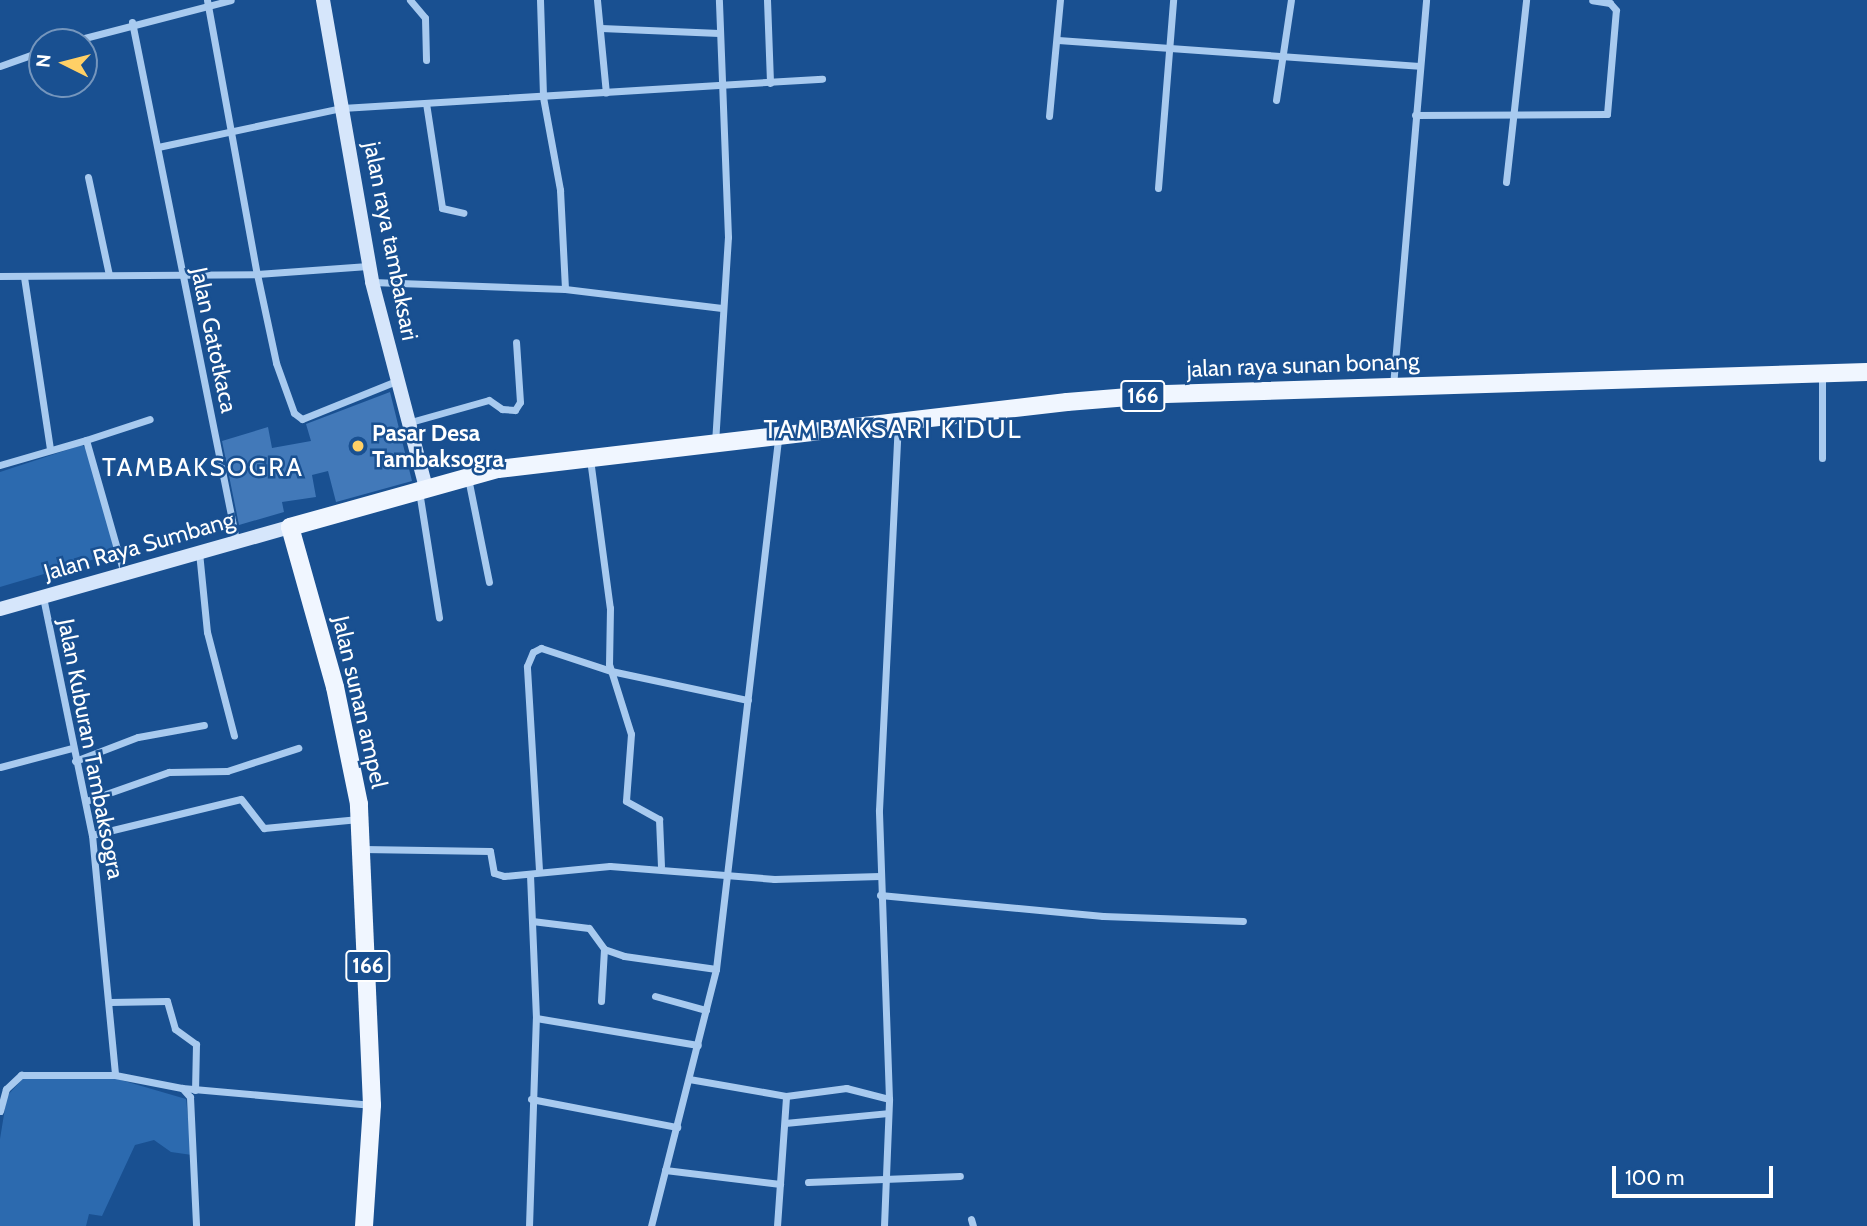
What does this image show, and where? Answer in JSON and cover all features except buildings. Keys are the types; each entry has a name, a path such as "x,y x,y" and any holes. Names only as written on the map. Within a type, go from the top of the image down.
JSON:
{"main road":[{"name":"jalan raya sunan bonang","path":"290,527 468,478 590,458 778,440 1166,394 1867,372"},
{"name":"Jalan sunan ampel","path":"290,527 340,707 360,819 372,1105 364,1226"}],"street":[{"path":"98,33 207,2 231,0"},
{"name":"jalan raya tambaksari","path":"323,0 368,266 422,489"},
{"path":"410,0 425,18 426,60"},
{"path":"540,0 543,97 560,190 565,289"},
{"path":"597,0 606,93"},
{"path":"715,445 728,237 719,85 719,0"},
{"path":"767,0 770,83"},
{"path":"1049,116 1060,0"},
{"path":"1158,188 1173,0"},
{"path":"1276,100 1291,0"},
{"path":"1393,387 1426,0"},
{"path":"1506,182 1526,0"},
{"path":"1415,115 1607,114 1616,10 1610,3 1592,0"},
{"path":"207,2 276,363 296,416 396,381"},
{"name":"Jalan Gatotkaca","path":"132,22 158,147 180,275 236,540"},
{"path":"601,28 719,33"},
{"path":"1058,40 1419,66"},
{"path":"0,66 28,56"},
{"path":"158,147 342,108 822,79"},
{"path":"426,103 442,208 463,213"},
{"path":"88,177 110,275"},
{"path":"0,276 257,274 368,266"},
{"path":"24,276 50,449"},
{"path":"372,282 565,289 722,308"},
{"path":"407,423 489,400 502,409 515,410 520,402 516,342"},
{"path":"1822,374 1822,458"},
{"path":"0,465 150,419"},
{"path":"884,1226 889,1099 880,895 881,722 898,425"},
{"path":"86,440 124,573"},
{"path":"651,1226 716,969 778,440"},
{"path":"590,458 610,608 611,671 631,734 626,801 659,819 661,866"},
{"path":"468,478 489,582"},
{"path":"422,489 439,617"},
{"name":"Jalan Raya Sumbang","path":"0,609 199,549 290,527"},
{"path":"199,549 207,632 234,736"},
{"name":"Jalan Kuburan Tambaksogra","path":"43,597 92,835 115,1074"},
{"path":"539,870 527,660 541,648 611,671 748,700"},
{"path":"75,761 138,737 204,724"},
{"path":"0,767 72,748"},
{"path":"86,801 169,772 235,769 298,748"},
{"path":"92,835 241,799 264,828 360,819"},
{"path":"363,849 490,850 496,875 530,874 539,870 661,866 729,875 820,880 880,877"},
{"path":"529,1226 531,1099 536,1018 530,874"},
{"path":"880,895 1103,916 1243,921"},
{"path":"532,921 589,928 604,949 601,1001"},
{"path":"604,949 716,969"},
{"path":"655,996 706,1010"},
{"path":"110,1002 167,1001 175,1029 195,1044 195,1090"},
{"path":"536,1018 698,1045"},
{"path":"0,1111 6,1089 20,1075 115,1074 195,1090 372,1105"},
{"path":"689,1079 786,1096 845,1088 889,1099"},
{"path":"182,1088 194,1107 196,1226"},
{"path":"777,1226 786,1096"},
{"path":"531,1099 677,1127"},
{"path":"785,1123 888,1113"},
{"path":"666,1170 780,1184"},
{"path":"808,1182 885,1176 960,1176"}],"shaded area":[{"path":"82,445 89,451 115,553 0,587 0,472"},
{"path":"27,1074 114,1078 186,1099 192,1155 171,1152 154,1140 135,1145 102,1216 89,1214 86,1226 0,1226 0,1139 7,1096"}],"place":[{"name":"Pasar Desa Tambaksogra","path":"358,446"}],"district":[{"name":"TAMBAKSARI KIDUL","path":"893,430"},
{"name":"TAMBAKSOGRA","path":"203,468"}]}
